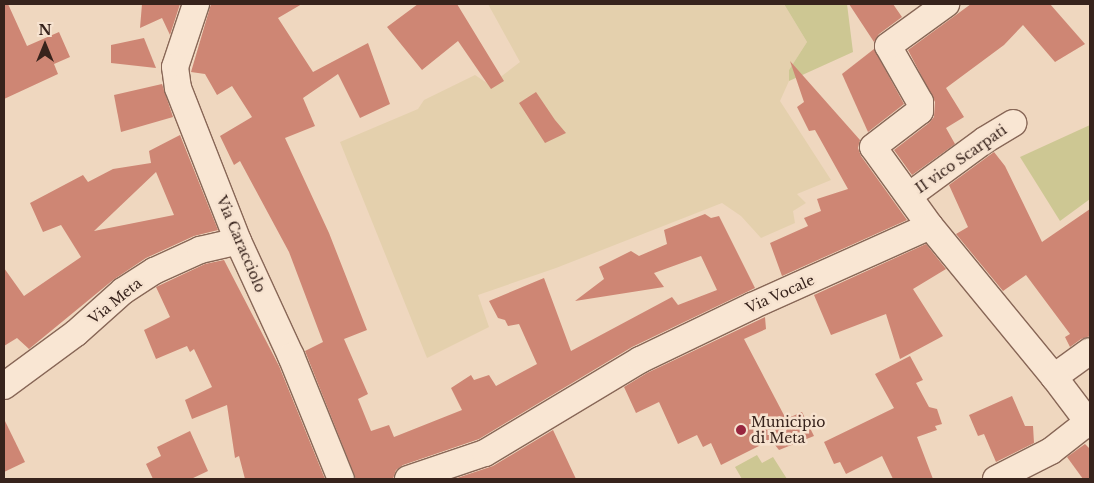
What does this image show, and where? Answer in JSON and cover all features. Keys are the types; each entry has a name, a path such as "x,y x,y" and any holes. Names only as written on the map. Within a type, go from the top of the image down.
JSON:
{"street":[{"name":"Via Caracciolo","path":"196,4 175,67 178,88 238,241 291,356 341,479"},
{"path":"946,4 888,46 920,102 920,111 873,146 910,195 930,226 1054,377 1089,423 1051,451 996,479"},
{"name":"II vico Scarpati","path":"910,195 985,140 1013,124"},
{"name":"Via Vocale","path":"408,479 485,453 640,360 752,306 930,226"},
{"name":"Via Meta","path":"4,386 76,334 123,291 154,271 200,250 238,241"},
{"path":"1054,377 1090,351"}],"shaded area":[{"path":"488,4 784,4 807,42 789,70 789,81 780,101 831,180 797,194 806,203 793,211 795,223 761,238 741,216 722,203 556,268 478,295 489,327 427,358 340,142 418,109 424,100 475,75 490,85 520,62"},
{"path":"784,4 847,4 853,52 789,81 789,70 807,42"},
{"path":"1090,125 1090,199 1060,221 1020,157"},
{"path":"757,455 762,463 773,457 787,479 742,479 735,467"}],"building":[{"path":"4,4 8,4 27,46 59,32 70,57 54,64 58,74 4,99"},
{"path":"142,4 180,4 170,35 162,18 140,28"},
{"path":"211,4 302,4 278,18 313,72 368,43 390,104 360,118 338,74 303,98 315,126 285,138 329,233 367,330 344,339 368,394 358,399 371,431 389,425 394,437 462,410 451,388 471,375 474,380 489,375 496,386 537,364 519,324 508,326 505,320 498,318 489,301 544,278 571,351 672,297 678,305 717,290 701,256 654,273 664,287 575,301 604,279 599,267 631,251 639,256 667,244 664,230 705,214 711,218 719,216 755,288 632,347 479,439 403,465 396,470 393,479 356,479 305,351 323,342 289,252 240,161 234,165 220,136 252,117 232,86 217,95 205,74 191,72"},
{"path":"418,4 457,4 504,81 491,89 458,41 422,70 387,27"},
{"path":"849,4 893,4 902,17 879,34 874,42"},
{"path":"971,4 1050,4 1085,44 1055,62 1023,25 1004,45 946,88 964,117 946,128 955,144 912,175 894,150 929,123 934,117 935,102 908,50"},
{"path":"144,38 156,68 111,63 111,45"},
{"path":"874,49 904,104 868,132 842,74"},
{"path":"790,61 860,140 858,148 861,156 907,220 782,276 770,243 808,226 804,218 821,211 817,199 848,189 815,130 809,131 797,107 804,102"},
{"path":"162,84 173,117 121,132 114,95"},
{"path":"536,92 566,133 545,143 519,103"},
{"path":"180,135 218,230 194,236 146,258 113,280 29,349 17,338 4,346 4,268 24,296 81,257 61,225 43,232 30,203 83,175 88,182 113,169 151,163 149,151","holes":["156,172 174,215 94,231"]},
{"path":"994,152 1005,166 1042,242 1090,209 1090,336 1081,339 1070,347 1065,337 1070,334 1026,275 1003,291 956,234 968,227 949,185"},
{"path":"926,244 946,269 913,289 943,336 900,359 886,314 831,335 814,295"},
{"path":"224,260 279,366 325,479 245,479 239,456 235,458 227,405 192,419 185,400 212,387 194,349 190,352 187,346 156,359 144,330 170,317 156,287 205,264"},
{"path":"765,317 766,329 744,339 786,419 802,412 814,436 779,450 771,440 721,465 711,443 703,447 697,435 678,444 659,402 636,413 624,387 647,373"},
{"path":"910,356 923,380 916,383 929,407 937,409 942,424 935,426 937,430 917,437 933,479 893,479 882,456 846,474 840,462 834,464 824,442 894,408 875,374"},
{"path":"1012,396 1025,426 1033,426 1034,443 996,462 984,434 978,436 969,415"},
{"path":"4,419 25,462 4,472"},
{"path":"553,430 576,479 454,479 493,466"},
{"path":"190,431 208,471 191,479 153,479 146,464 161,456 157,447"},
{"path":"1085,444 1090,449 1090,479 1083,479 1067,457"}],"place":[{"name":"Municipio di Meta","path":"741,430"}]}
